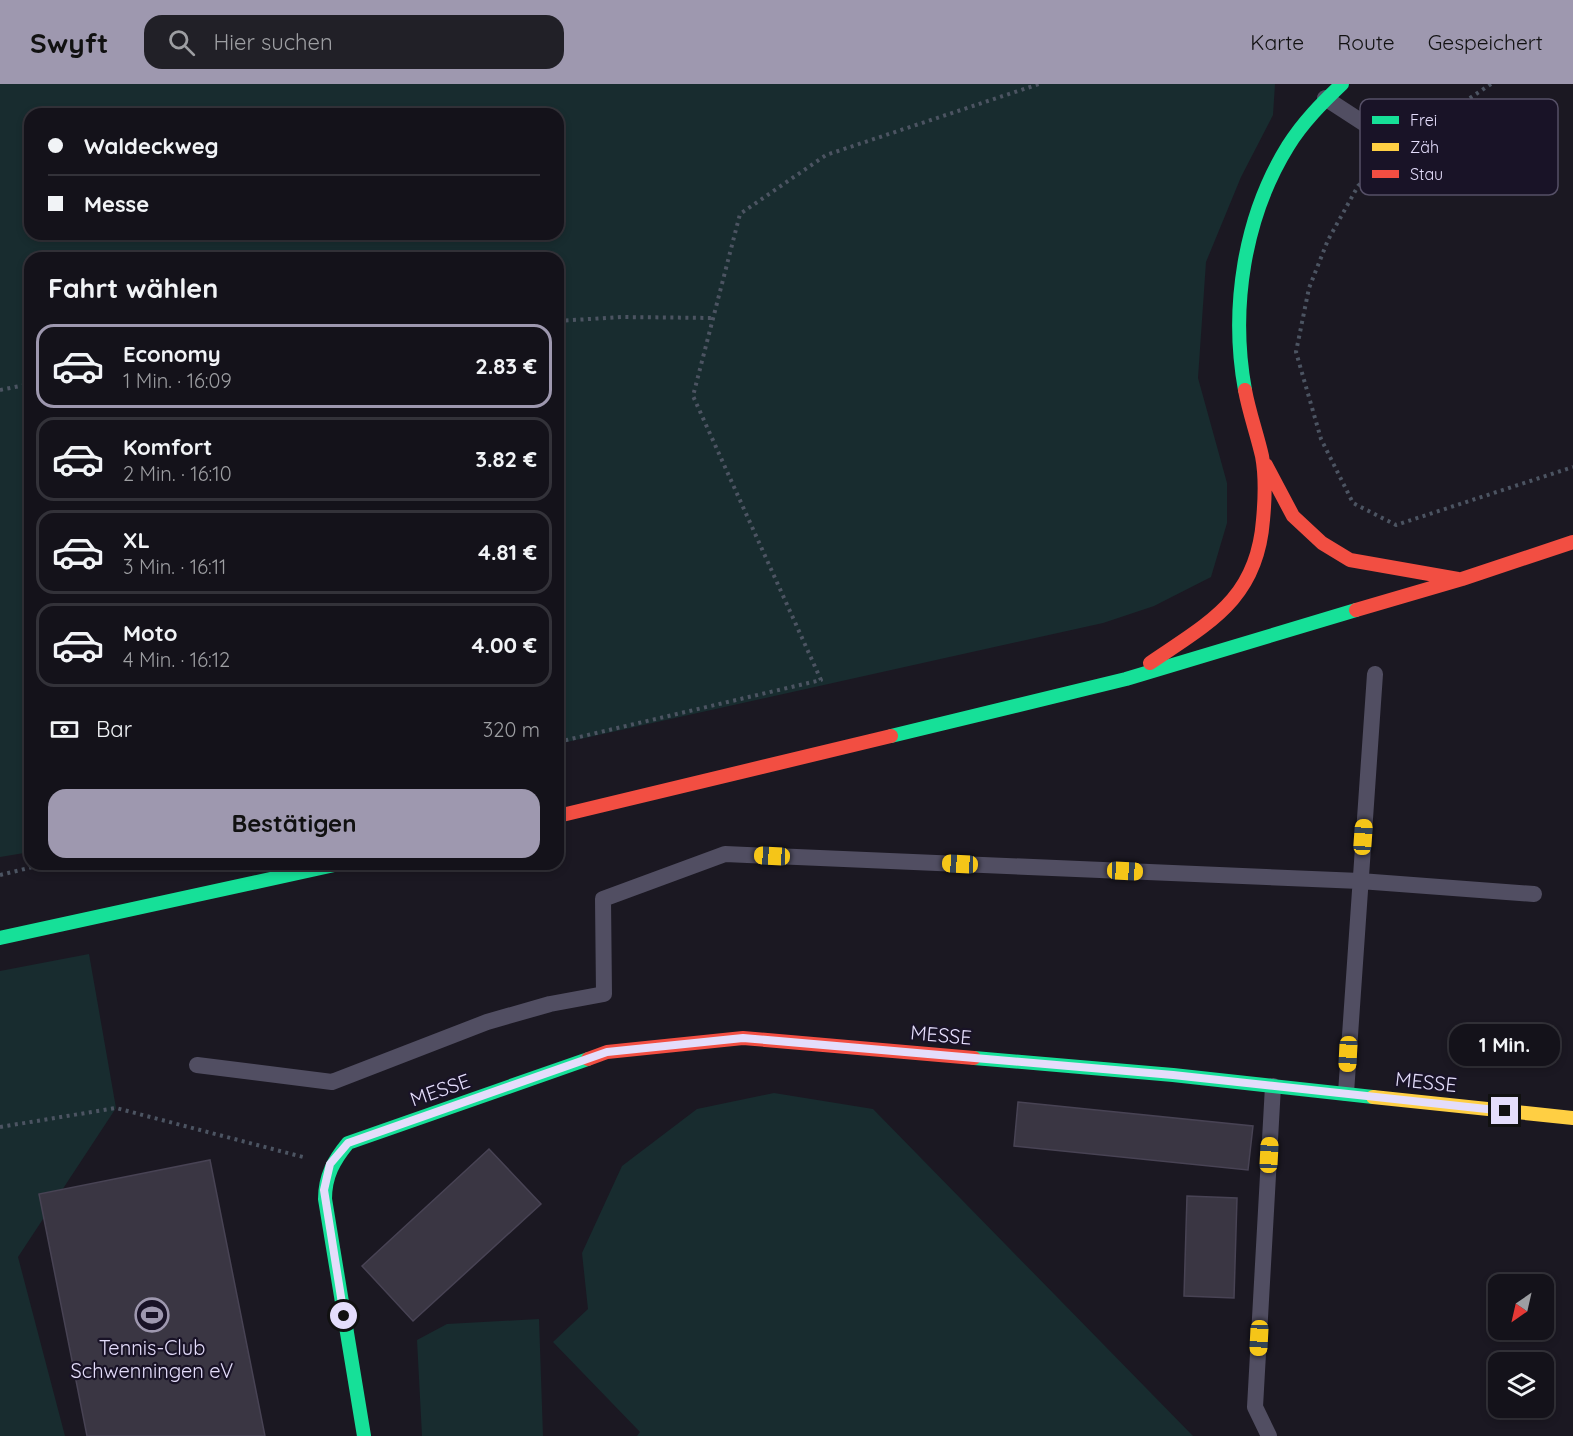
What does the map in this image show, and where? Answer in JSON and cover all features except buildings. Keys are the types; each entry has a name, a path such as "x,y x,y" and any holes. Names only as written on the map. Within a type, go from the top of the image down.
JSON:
{"main road":[{"path":"1342,84 1325,98 1286,146 1259,206 1242,272 1239,325 1244,386 1263,459 1293,516 1322,543 1350,560 1462,579"},
{"path":"1126,679 1217,617 1244,585 1255,566 1260,544 1263,459"},
{"path":"564,815 1126,679 1462,579 1573,542"},
{"path":"0,938 312,870"},
{"name":"MESSE","path":"330,1164 348,1143 607,1052 743,1038 1273,1086 1573,1118"},
{"path":"330,1164 324,1190 325,1199 363,1436"}],"lane":[{"path":"1325,98 1360,121"},
{"path":"1346,1094 1375,674"},
{"path":"197,1065 332,1082 487,1022 550,1005 604,994 603,899 725,854 1360,881 1534,894"},
{"path":"1269,1436 1255,1407 1273,1086"}],"path":[{"path":"564,741 821,680 693,396 740,214 826,155 1039,84"},
{"path":"1468,99 1491,84"},
{"path":"1360,184 1328,240 1309,288 1296,352 1321,439 1353,503 1396,525 1573,467"},
{"path":"564,321 621,317 713,318"},
{"path":"0,390 24,385"},
{"path":"0,875 24,869"},
{"path":"0,1127 116,1108 330,1164"}],"green space":[{"path":"0,84 1275,84 1273,115 1241,177 1206,262 1198,378 1227,483 1227,523 1211,577 1154,606 1103,623 564,743 564,252 24,252 24,853 0,857"},
{"path":"89,954 116,1108 18,1257 65,1436 0,1436 0,971"},
{"path":"774,1093 873,1109 1193,1436 637,1436 640,1432 553,1342 588,1309 582,1253 622,1166 697,1109"},
{"path":"539,1319 543,1436 422,1436 417,1340 447,1324"}],"traffic: fast":[{"path":"1245,390 1239,327 1240,295 1251,233 1273,174 1288,146 1313,113 1342,84"},
{"path":"891,736 1126,679 1356,610"},
{"path":"0,938 312,870"},
{"path":"974,1058 1173,1075 1373,1097"},
{"path":"364,1436 325,1199 329,1176 338,1156 348,1143 588,1059"}],"traffic: slow":[{"path":"1373,1097 1573,1118"}],"traffic: jam":[{"path":"1150,663 1211,621 1227,606 1251,570 1259,547 1265,480 1262,456 1245,390"},
{"path":"1266,465 1293,516 1322,543 1350,560 1458,579"},
{"path":"1356,610 1462,579 1573,542"},
{"path":"564,815 891,736"},
{"path":"588,1059 607,1052 743,1038 974,1058"}],"place":[{"name":"Tennis-Club Schwenningen eV","path":"152,1315"}],"route":[{"path":"344,1316 324,1190 330,1164 348,1143 607,1052 743,1038 1173,1075 1505,1111"}]}
